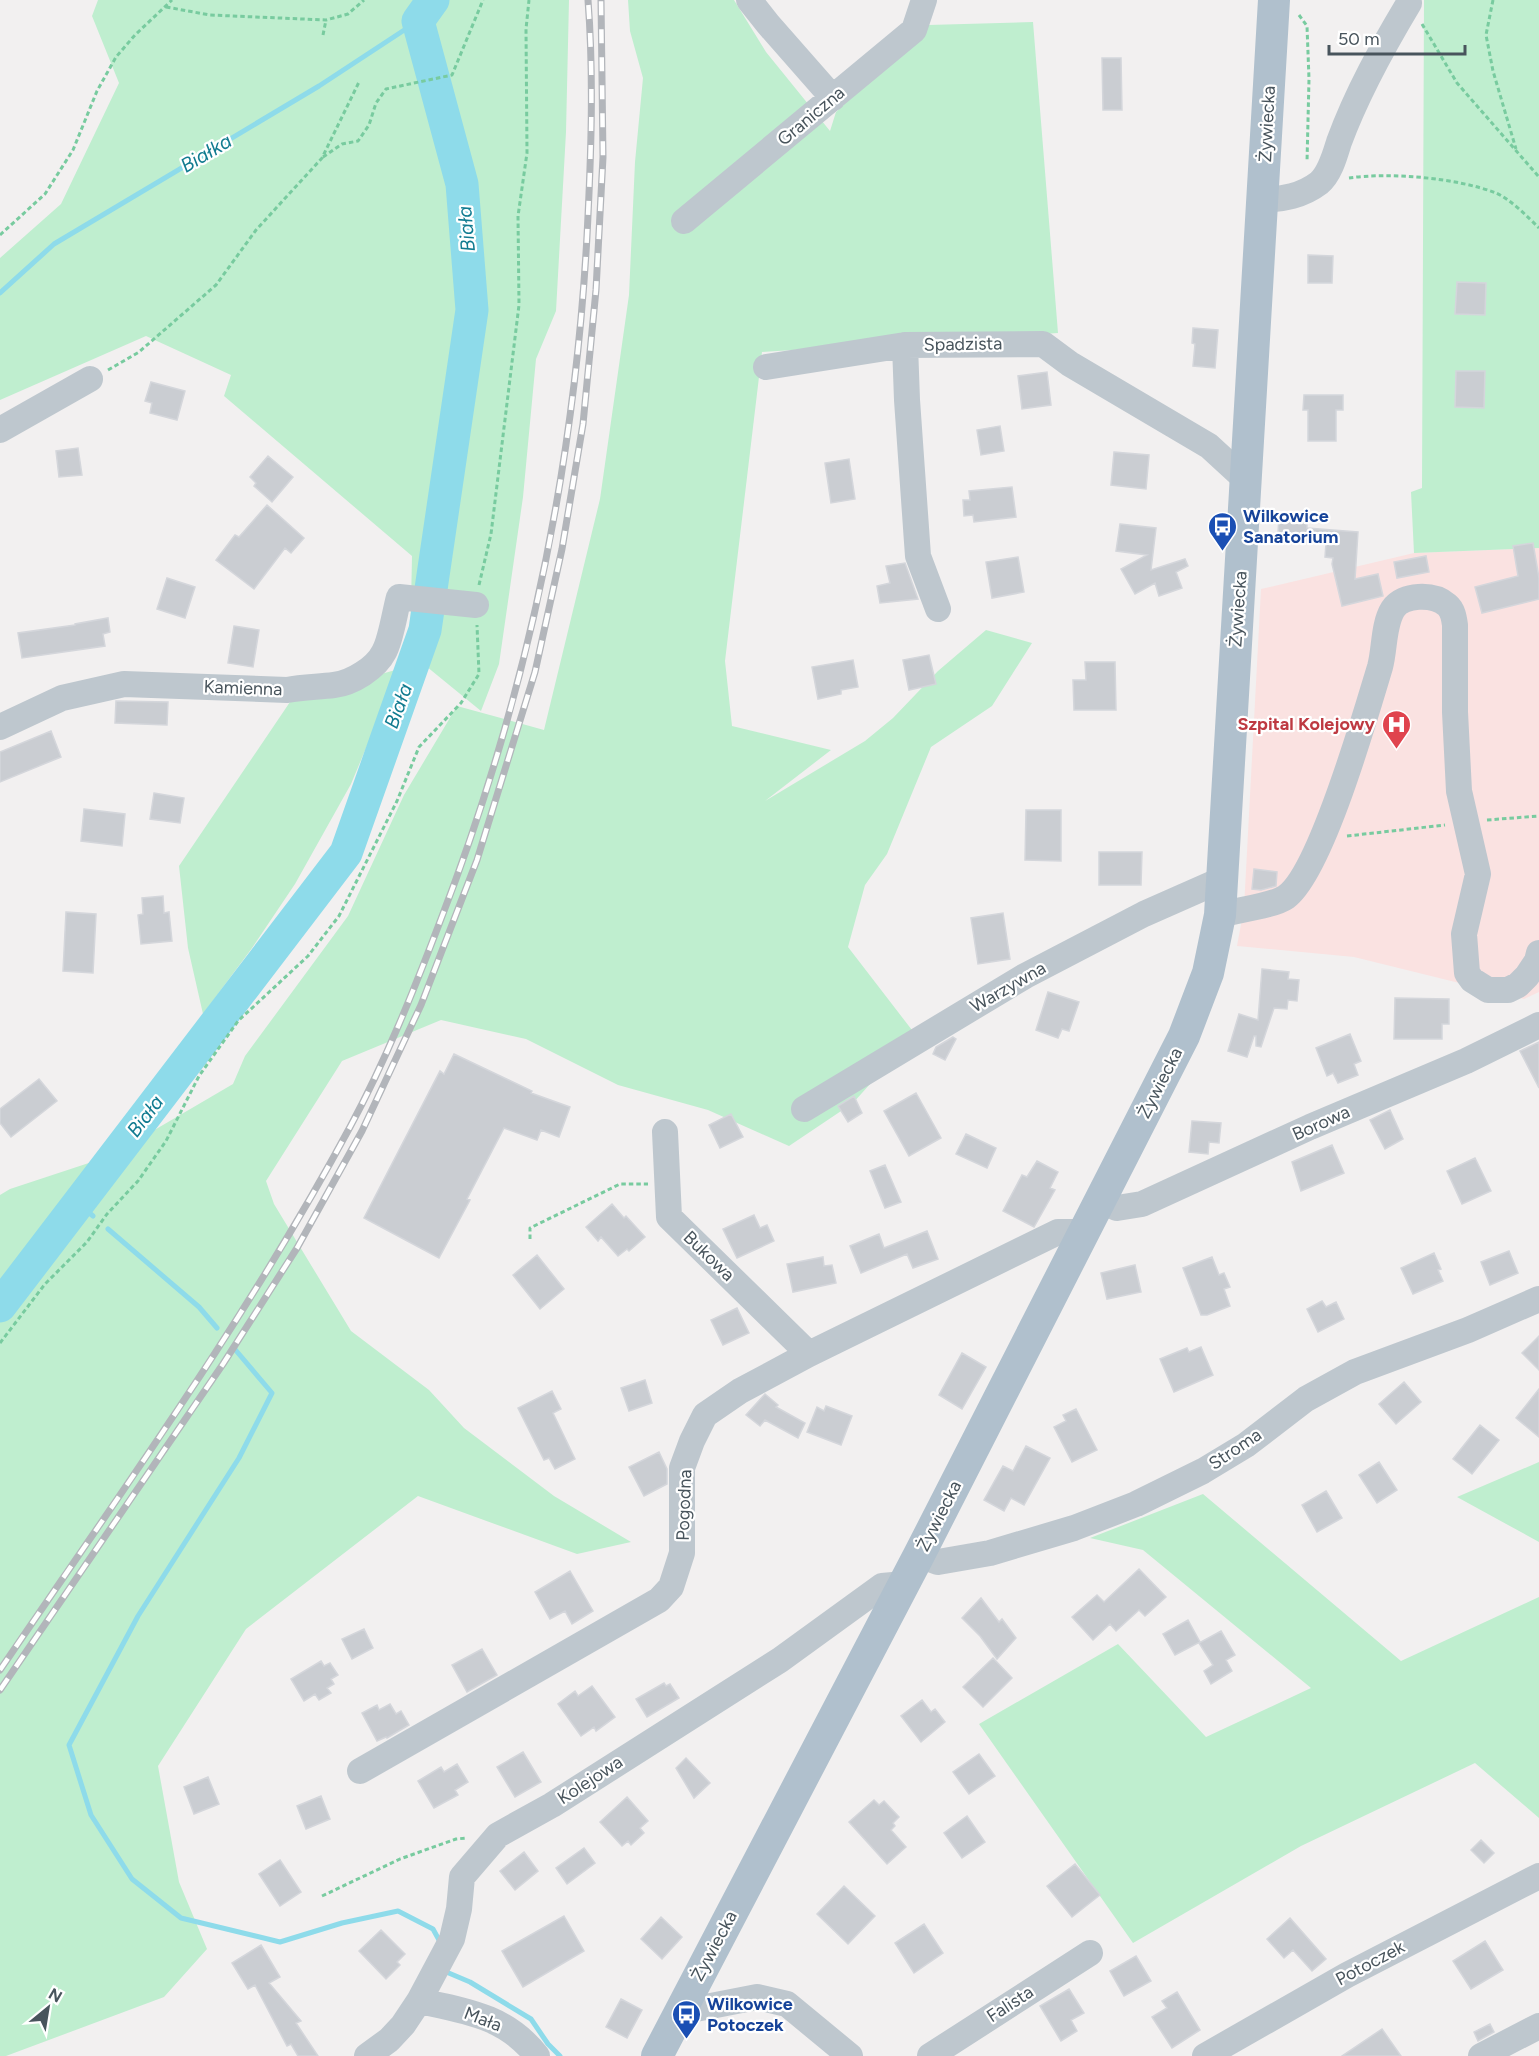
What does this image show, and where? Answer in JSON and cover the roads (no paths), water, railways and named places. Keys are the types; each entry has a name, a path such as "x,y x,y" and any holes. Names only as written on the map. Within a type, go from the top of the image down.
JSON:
{"main road":[{"name":"Żywiecka","path":"657,2056 1101,1201 1184,1036 1208,973 1220,915 1274,2"}],"street":[{"path":"749,0 833,98"},
{"name":"Graniczna","path":"684,221 914,30 924,0"},
{"path":"1263,200 1284,199 1314,186 1331,165 1364,83 1409,3"},
{"name":"Spadzista","path":"938,609 918,556 907,400 906,345 1043,344 1070,364 1209,446 1246,480"},
{"path":"766,367 906,345"},
{"path":"0,430 90,379"},
{"path":"1220,915 1276,902 1287,896 1307,872 1357,740 1380,664 1393,609 1402,601 1425,596 1440,600 1447,605 1453,613 1455,625 1455,712 1459,791 1456,823 1478,874 1464,934 1467,973 1472,980 1488,990 1508,990 1518,985 1527,976 1537,961 1539,953"},
{"name":"Kamienna","path":"0,727 62,698 124,684 287,690 308,686 336,685 359,676 385,652 399,597 476,604"},
{"name":"Warzywna","path":"804,1109 1025,976 1144,914 1221,880"},
{"name":"Borowa","path":"1101,1201 1117,1208 1142,1204 1310,1127 1466,1061 1539,1025"},
{"name":"Bukowa","path":"665,1132 669,1217 809,1354"},
{"name":"Pogodna","path":"360,1771 659,1600 671,1587 682,1553 682,1468 705,1415 740,1391 809,1354 1058,1232 1084,1232"},
{"name":"Stroma","path":"919,1555 938,1562 990,1553 1074,1528 1136,1504 1203,1471 1245,1445 1306,1399 1355,1372 1468,1330 1539,1299"},
{"name":"Kolejowa","path":"367,2056 403,2025 419,2001 452,1939 459,1908 462,1877 498,1835 552,1805 780,1660 882,1586 904,1584"},
{"name":"Potoczek","path":"1205,2056 1347,1975 1539,1876"},
{"name":"Falista","path":"930,2056 1090,1953"},
{"path":"680,2012 757,1997 787,2004 850,2056"},
{"name":"Mała","path":"419,2001 455,2008 500,2022 525,2041 537,2056"},
{"path":"1480,2056 1539,2026"}],"waterway":[{"name":"Biała","path":"0,1306 346,853 425,630 472,310 462,184 418,21 433,0"},
{"name":"Białka","path":"0,293 54,244 319,86 418,21"},
{"path":"78,1203 93,1216"},
{"path":"108,1229 199,1307 217,1328"},
{"path":"233,1347 272,1393 239,1458 138,1616 69,1745 91,1815 132,1879 181,1918 280,1942 342,1923 398,1911 433,1929 439,1940"},
{"path":"444,1971 470,1982 531,2019 548,2044 560,2056"}],"railway":[{"path":"0,1670 182,1403 311,1198 363,1102 410,998 471,836 498,753 541,584 558,498 571,411 580,324 590,177 591,88 588,0"},
{"path":"0,1690 223,1364 297,1248 362,1131 421,1005 477,860 535,672 562,549 583,424 596,290 603,157 601,0"}],"place":[{"name":"Wilkowice Sanatorium","path":"1222,552"},
{"name":"Szpital Kolejowy","path":"1396,750"},
{"name":"Wilkowice Potoczek","path":"686,2040"}]}
